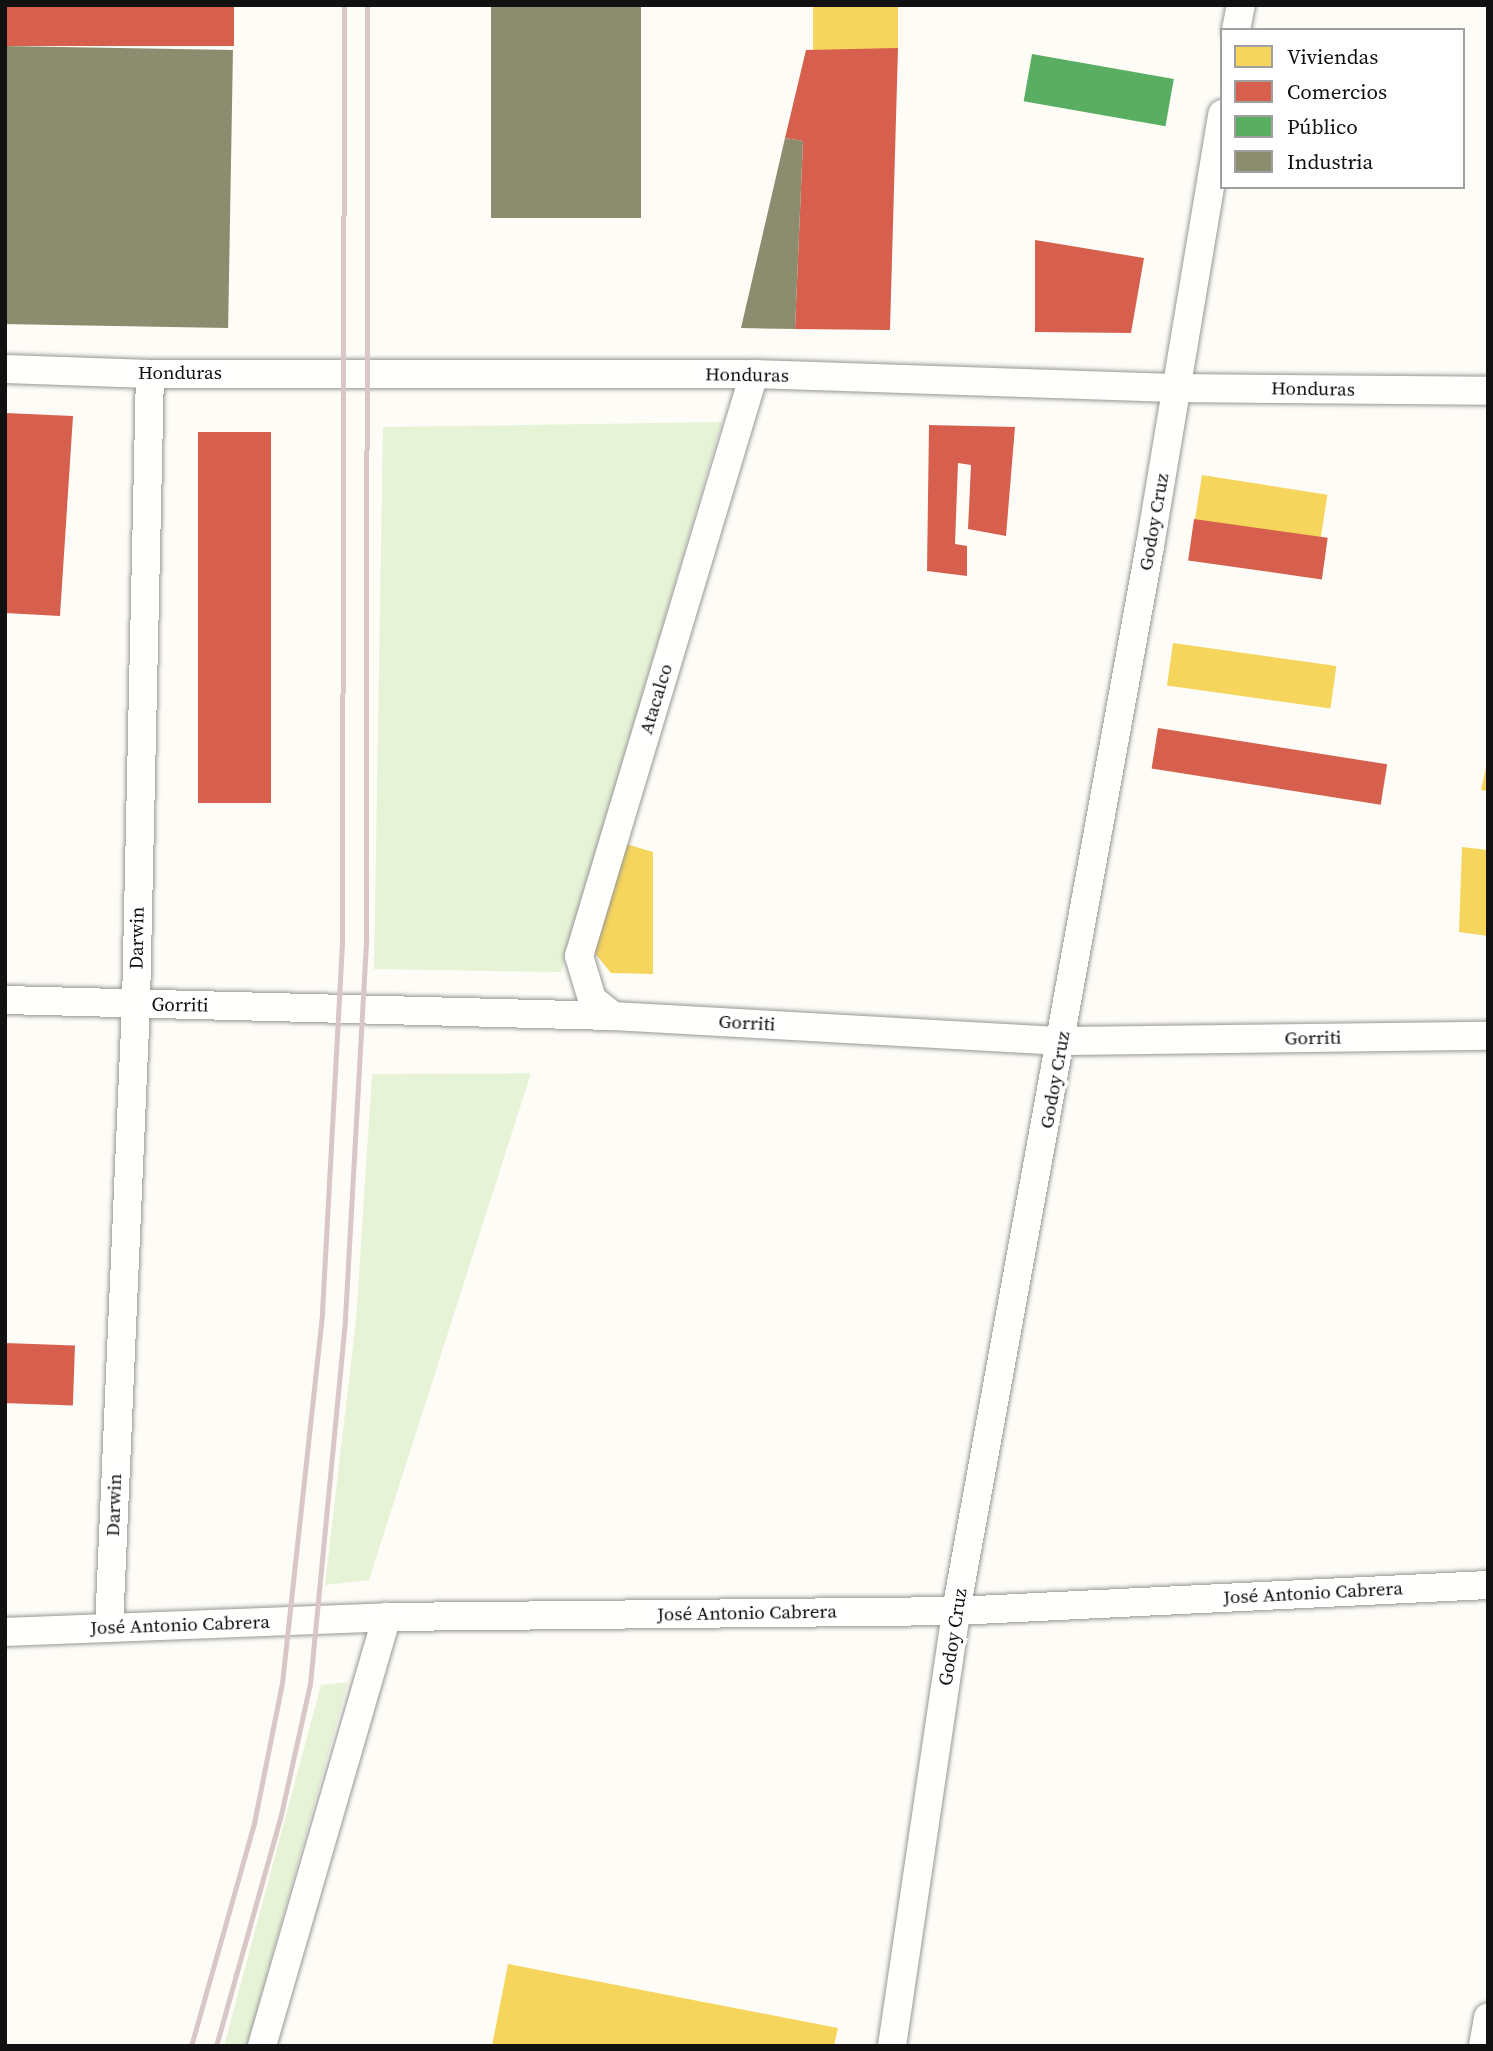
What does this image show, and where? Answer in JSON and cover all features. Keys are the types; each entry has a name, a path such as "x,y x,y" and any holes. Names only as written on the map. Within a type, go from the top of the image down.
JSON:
{"street":[{"path":"1237,28 1241,5"},
{"name":"Godoy Cruz","path":"892,2046 956,1611 1062,1041 1220,125"},
{"name":"Honduras","path":"5,369 150,374 754,374 1174,388 1488,391"},
{"name":"Darwin","path":"109,1628 136,1004 150,374"},
{"name":"Atacalco","path":"612,1016 592,999 579,956 754,374"},
{"name":"Gorriti","path":"5,1000 612,1016 1062,1041 1488,1036"},
{"name":"José Antonio Cabrera","path":"5,1632 387,1617 956,1611 1488,1585"},
{"path":"262,2046 387,1617"},
{"path":"1483,2046 1488,2017"}],"green space":[{"path":"722,422 561,972 374,969 383,427"},
{"path":"531,1073 369,1580 325,1585 356,1320 372,1074"},
{"path":"348,1682 247,2046 224,2046 321,1685"}],"building: Viviendas":[{"path":"813,5 898,5 898,51 813,51"},
{"path":"1202,475 1327,495 1320,539 1195,519"},
{"path":"1173,643 1336,666 1330,709 1167,686"},
{"path":"1488,758 1488,791 1481,790"},
{"path":"626,844 653,852 653,974 611,973 594,952"},
{"path":"1462,847 1488,850 1488,936 1459,932"},
{"path":"508,1964 838,2028 834,2046 492,2046"}],"building: Comercios":[{"path":"5,5 234,5 234,46 5,46"},
{"path":"898,48 890,330 795,329 803,141 785,138 806,50"},
{"path":"1035,240 1144,258 1131,333 1035,332"},
{"path":"5,413 73,416 60,616 5,613"},
{"path":"929,425 1015,427 1006,536 968,529 971,465 958,463 955,544 967,546 967,576 927,571"},
{"path":"198,432 271,432 271,803 198,803"},
{"path":"1194,519 1328,538 1322,579 1188,561"},
{"path":"1158,728 1387,764 1381,805 1152,768"},
{"path":"5,1343 75,1345 73,1405 5,1403"}],"building: Público":[{"path":"1032,54 1174,79 1165,126 1024,101"}],"building: Industria":[{"path":"491,5 641,5 641,218 491,218"},
{"path":"5,46 233,50 228,328 5,324"},
{"path":"785,138 803,141 795,329 741,328"}],"railway":[{"path":"191,2046 254,1823 282,1683 322,1312 342,942 344,5"},
{"path":"216,2046 280,1819 310,1684 345,1318 366,943 367,5"}]}
